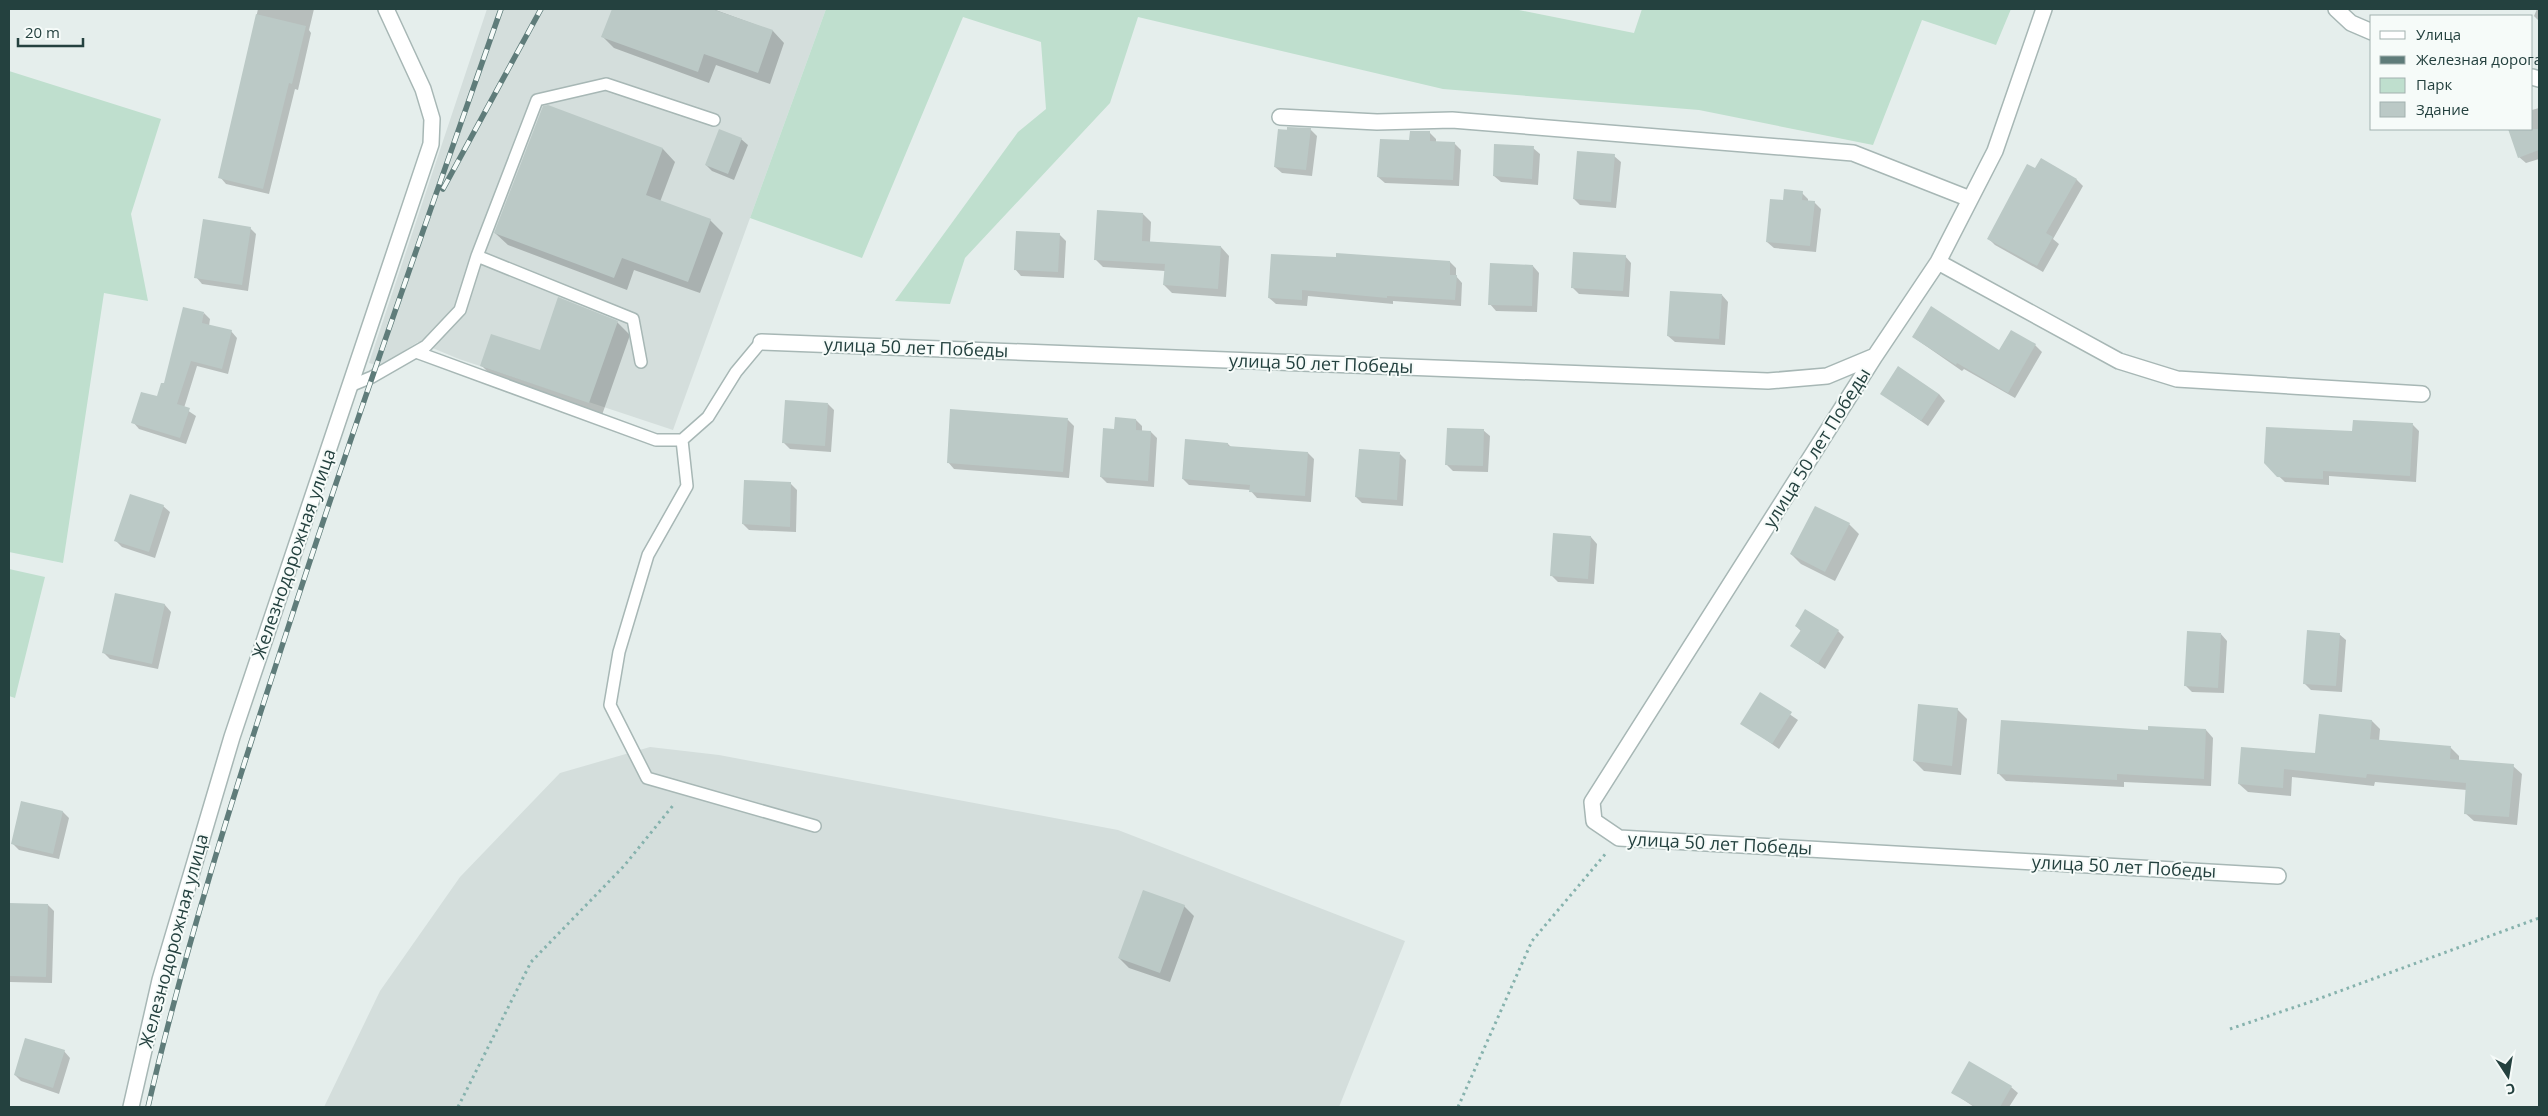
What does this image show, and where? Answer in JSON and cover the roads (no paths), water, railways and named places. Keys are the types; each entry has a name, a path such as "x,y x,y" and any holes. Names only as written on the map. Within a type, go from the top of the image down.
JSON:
{"street":[{"name":"Железнодорожная улица","path":"131,1107 160,980 232,737 431,144 432,119 423,89 386,9"},
{"name":"улица 50 лет Победы","path":"2044,9 1995,151 1938,262 1592,802 1594,821 1619,838 2278,876"},
{"path":"2336,9 2351,23 2370,31"},
{"path":"1280,117 1377,122 1452,120 1853,152 1970,199"},
{"path":"1938,262 2119,361 2177,380 2422,394"},
{"name":"улица 50 лет Победы","path":"761,342 1768,381 1827,376 1876,356"}],"lane":[{"path":"350,386 372,377 426,346 460,310 477,256 537,100 606,84 714,120"},
{"path":"477,256 633,319 640,362"},
{"path":"416,352 656,440 682,440 708,416 736,372 761,342"},
{"path":"682,440 686,486 648,555 619,652 610,705 647,778 816,826"}],"railway":[{"path":"148,1107 194,928 267,693 365,399 501,9"},
{"path":"443,189 541,9"}]}
